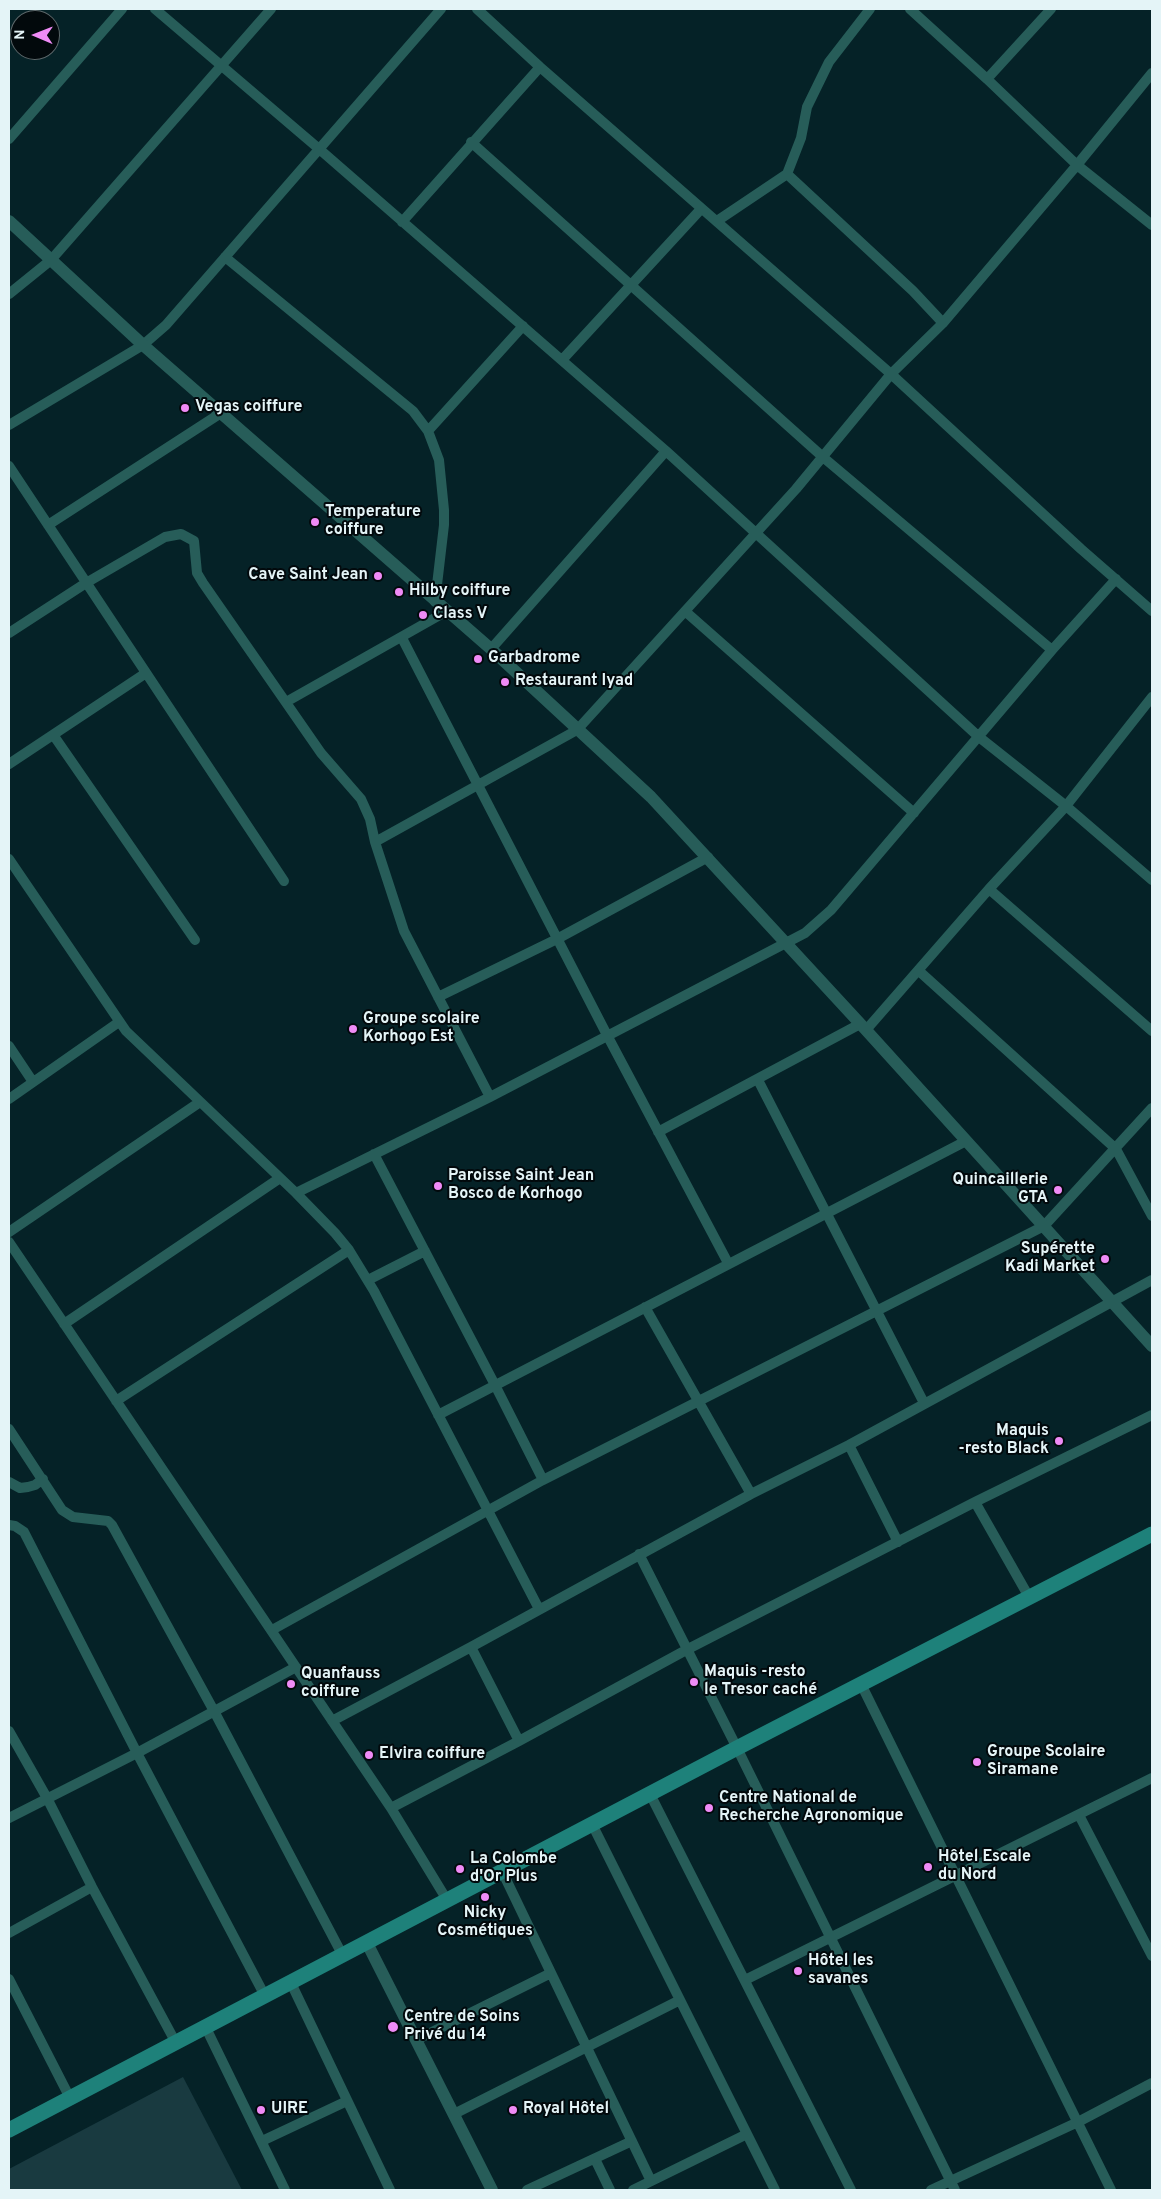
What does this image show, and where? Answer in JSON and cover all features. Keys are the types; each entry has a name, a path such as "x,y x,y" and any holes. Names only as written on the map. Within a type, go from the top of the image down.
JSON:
{"main road":[{"path":"9,2130 737,1748 1152,1534"}],"street":[{"path":"9,140 122,9"},
{"path":"155,9 318,148 666,451 979,737 1066,806 1152,880"},
{"path":"9,294 51,260 271,9"},
{"path":"9,425 144,345 166,325 318,148 441,9"},
{"path":"477,9 701,209 891,374 1152,612"},
{"path":"717,221 787,174 801,138 807,107 829,62 870,9"},
{"path":"910,9 988,79 1078,165 1152,226"},
{"path":"988,79 1050,9"},
{"path":"402,222 471,142 540,67"},
{"path":"375,842 577,730 824,458 891,374 943,323 1078,165 1152,73"},
{"path":"471,142 824,458 1052,650"},
{"path":"787,174 914,291 943,323"},
{"path":"562,360 701,209"},
{"path":"9,221 144,345 490,649 651,797 708,857 1152,1346"},
{"path":"225,257 413,411 428,431 439,460 444,510 444,526 435,602"},
{"path":"428,431 523,326"},
{"path":"48,525 221,413"},
{"path":"490,649 666,451"},
{"path":"9,466 284,881"},
{"path":"9,633 86,583 165,537 172,534 188,536 194,541 198,573 203,583 321,753 361,799 370,819 375,842 404,931 490,1097"},
{"path":"296,1193 490,1097 805,933 831,910 1052,650 1116,580"},
{"path":"286,702 402,638 446,611"},
{"path":"686,612 914,813"},
{"path":"402,638 607,1035 728,1263"},
{"path":"9,764 54,736 146,673"},
{"path":"658,1132 863,1027 919,971 989,889 1066,806 1152,697"},
{"path":"54,736 195,940"},
{"path":"438,998 557,939 708,857"},
{"path":"9,859 119,1022 134,1041 296,1193 349,1250 368,1280 539,1609"},
{"path":"989,889 1152,1031"},
{"path":"919,971 1116,1148 1152,1216"},
{"path":"9,1099 119,1022"},
{"path":"9,1046 32,1082"},
{"path":"758,1080 924,1403"},
{"path":"9,1232 200,1102"},
{"path":"272,1630 543,1480 1044,1226 1152,1108"},
{"path":"438,1416 728,1263 966,1141"},
{"path":"374,1154 496,1384 543,1480"},
{"path":"64,1324 280,1178"},
{"path":"9,1242 391,1808 447,1900"},
{"path":"116,1401 349,1250"},
{"path":"368,1280 425,1251"},
{"path":"332,1721 751,1494 849,1445 1152,1280"},
{"path":"645,1307 751,1494"},
{"path":"391,1808 688,1649 975,1502 1152,1415"},
{"path":"9,1429 62,1510 73,1517 108,1521 112,1525 214,1711 342,1956"},
{"path":"849,1445 898,1542"},
{"path":"9,1482 20,1488 28,1488 43,1479"},
{"path":"975,1502 1029,1597"},
{"path":"9,1525 15,1526 24,1532 136,1753 266,1996"},
{"path":"640,1554 952,2186"},
{"path":"471,1647 519,1741"},
{"path":"9,1818 136,1753 296,1667"},
{"path":"862,1684 1111,2190"},
{"path":"9,1731 47,1798 92,1887 176,2043"},
{"path":"745,1980 1152,1778"},
{"path":"650,1794 851,2190"},
{"path":"1079,1814 1152,1956"},
{"path":"592,1824 775,2190"},
{"path":"502,1871 651,2181"},
{"path":"9,1933 92,1887"},
{"path":"1142,1936 1152,1930"},
{"path":"367,1943 492,2190"},
{"path":"416,2040 551,1972"},
{"path":"9,1979 70,2098"},
{"path":"291,1983 390,2190"},
{"path":"454,2114 680,2000"},
{"path":"206,2028 285,2190"},
{"path":"931,2190 952,2186 1152,2083"},
{"path":"262,2141 347,2100"},
{"path":"632,2190 747,2134"},
{"path":"528,2190 632,2141"},
{"path":"595,2159 610,2190"}],"shaded area":[{"path":"183,2077 242,2190 9,2190 9,2169"}],"place":[{"name":"Vegas coiffure","path":"185,408"},
{"name":"Temperature coiffure","path":"315,522"},
{"name":"Cave Saint Jean","path":"378,576"},
{"name":"Hilby coiffure","path":"399,592"},
{"name":"Class V","path":"423,615"},
{"name":"Garbadrome","path":"478,659"},
{"name":"Restaurant Iyad","path":"505,682"},
{"name":"Groupe scolaire Korhogo Est","path":"353,1029"},
{"name":"Paroisse Saint Jean Bosco de Korhogo","path":"438,1186"},
{"name":"Quincaillerie GTA","path":"1058,1190"},
{"name":"Supérette Kadi Market","path":"1105,1259"},
{"name":"Maquis -resto Black","path":"1059,1441"},
{"name":"Maquis -resto le Tresor caché","path":"694,1682"},
{"name":"Quanfauss coiffure","path":"291,1684"},
{"name":"Elvira coiffure","path":"369,1755"},
{"name":"Groupe Scolaire Siramane","path":"977,1762"},
{"name":"Centre National de Recherche Agronomique","path":"709,1808"},
{"name":"Hôtel Escale du Nord","path":"928,1867"},
{"name":"La Colombe d'Or Plus","path":"460,1869"},
{"name":"Nicky Cosmétiques","path":"485,1897"},
{"name":"Hôtel les savanes","path":"798,1971"},
{"name":"Centre de Soins Privé du 14","path":"393,2027"},
{"name":"UIRE","path":"261,2110"},
{"name":"Royal Hôtel","path":"513,2110"}]}
